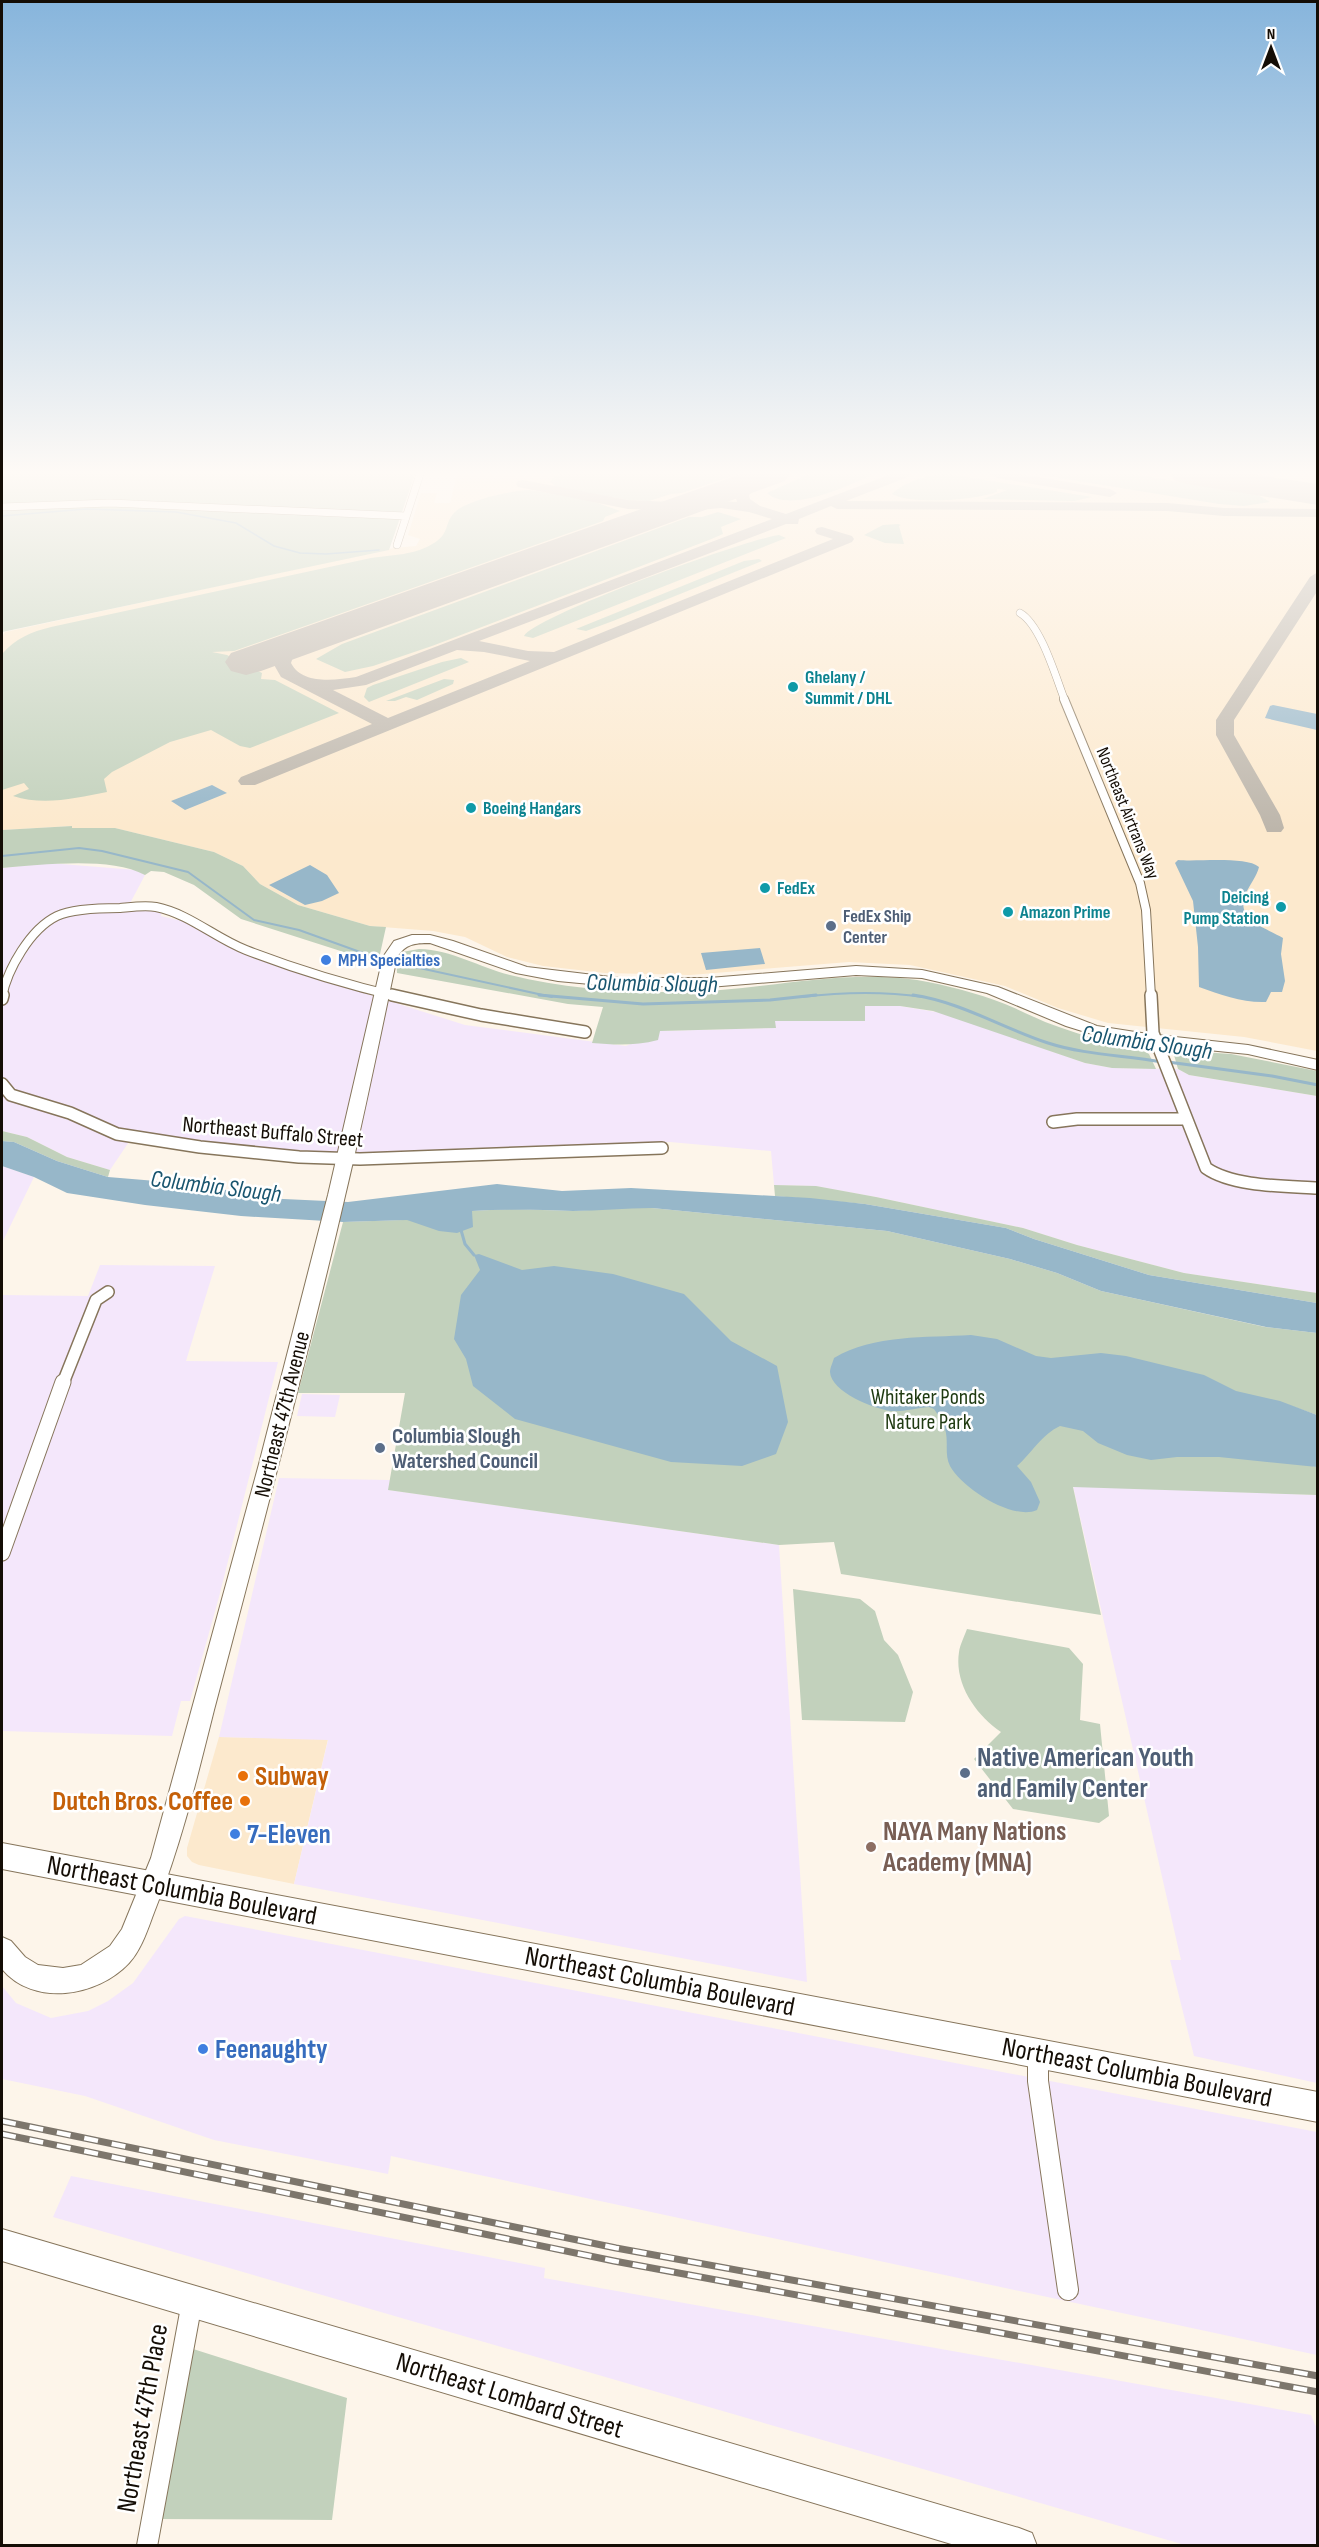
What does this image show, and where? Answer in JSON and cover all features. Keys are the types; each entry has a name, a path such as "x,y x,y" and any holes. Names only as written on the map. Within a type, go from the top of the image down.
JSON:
{"main road":[{"name":"Northeast Columbia Boulevard","path":"2,1856 1317,2107"},
{"name":"Northeast Lombard Street","path":"2,2245 1019,2546"}],"street":[{"name":"Northeast Airtrans Way","path":"1020,613 1027,617 1040,640 1140,883 1146,910 1152,1026 1166,1069 1206,1168 1213,1175 1231,1179 1317,1188"},
{"path":"2,999 6,977 33,935 57,916 99,908 155,907 191,919 217,937 246,950 382,993 481,1015 585,1032"},
{"name":"Northeast 47th Avenue","path":"2,1950 16,1966 34,1978 63,1982 86,1977 110,1963 127,1945 153,1884 163,1858 208,1697 329,1230 389,962 393,950 400,943 416,939 443,941 519,969 564,978 613,982 708,982 852,970 919,974 990,989 1088,1028 1158,1047"},
{"path":"1158,1047 1252,1050 1317,1065"},
{"name":"Northeast Buffalo Street","path":"2,1084 11,1095 63,1111 107,1131 129,1137 219,1149 345,1159 662,1148"},
{"path":"1053,1122 1077,1119 1186,1119"},
{"path":"2,1553 70,1364 96,1300 108,1292"},
{"path":"1038,2054 1038,2081 1068,2290"},
{"name":"Northeast 47th Place","path":"147,2546 193,2301"}],"shaded area":[{"path":"186,593 1317,593 1317,1051 1244,1037 1108,1023 1058,1008 1005,986 910,965 849,962 690,975 605,973 543,966 507,957 465,937 433,931 370,926 298,905 260,884 243,866 214,852 115,828 72,828 71,826 2,830 2,637 5,632"},
{"path":"49,863 136,870 145,875 127,909 162,911 161,916 182,921 266,962 465,1025 626,1046 660,1031 775,1028 775,1021 864,1021 865,1006 900,1006 942,1013 1085,1063 1112,1068 1178,1069 1189,1075 1317,1096 1317,1293 1184,1273 1077,1245 1023,1228 876,1197 815,1186 774,1185 771,1151 670,1142 375,1154 250,1148 135,1133 110,1170 67,1157 27,1137 2,1131 2,868"},
{"path":"2,1166 34,1177 2,1243"},
{"path":"100,1265 215,1266 186,1361 278,1362 219,1597 190,1701 181,1701 172,1736 2,1731 2,1295 88,1296"},
{"path":"302,1394 340,1395 335,1417 297,1416"},
{"path":"279,1478 390,1480 389,1490 779,1545 807,1982 294,1884 328,1740 219,1737"},
{"path":"1073,1486 1317,1495 1317,2083 1194,2056 1170,1960 1181,1960"},
{"path":"219,1737 328,1739 294,1884 199,1865 187,1856 187,1848"},
{"path":"185,1916 1317,2132 1317,2355 391,2156 388,2174 214,2140 85,2096 2,2079 2,1986 16,2003 51,2018 88,2011 108,2001 133,1983 179,1919"},
{"path":"71,2176 545,2268 544,2278 1311,2415 1317,2426 1317,2545 1185,2545 53,2217"}],"green space":[{"path":"2,593 187,593 2,632"},
{"path":"209,593 399,593 234,651 212,652 227,655 262,673 261,679 275,680 339,713 250,748 240,746 211,730 170,742 112,772 104,779 107,792 48,801 13,796 29,789 24,783 2,790 2,654 24,636 51,627"},
{"path":"482,593 571,593 373,666 345,672 316,659 342,644"},
{"path":"610,593 647,593 533,638 524,636 537,626"},
{"path":"665,593 683,593 586,631 576,629"},
{"path":"461,658 469,662 369,702 364,697 367,688 373,685"},
{"path":"444,679 454,680 453,684 417,700 406,697 386,701"},
{"path":"72,826 72,828 115,828 214,852 243,866 260,884 298,905 370,926 386,927 378,963 241,919 194,885 164,872 151,871 145,875 113,865 75,863 2,868 2,830"},
{"path":"419,949 443,952 499,972 530,980 614,990 707,991 857,977 917,980 972,993 1068,1030 1138,1048 1149,1054 1156,1069 1112,1068 1085,1063 933,1011 900,1006 865,1006 865,1021 775,1021 776,1028 660,1031 658,1040 650,1042 592,1043 603,1007 568,1004 397,973 396,956 402,952"},
{"path":"1187,1051 1231,1054 1317,1071 1317,1096 1189,1075 1178,1069 1174,1055"},
{"path":"2,1131 27,1137 67,1157 110,1170 108,1177 57,1161 14,1142 2,1141"},
{"path":"774,1185 816,1186 1023,1228 1077,1245 1184,1273 1317,1293 1317,1303 1149,1275 1006,1228 865,1204 775,1196"},
{"name":"Whitaker Ponds Nature Park","path":"652,1208 887,1231 1010,1259 1057,1273 1101,1291 1265,1327 1317,1333 1317,1415 1280,1402 1303,1464 1317,1467 1317,1495 1073,1487 1101,1615 841,1574 834,1542 779,1545 388,1490 405,1393 298,1393 343,1222 433,1219 471,1211 511,1209 574,1211"},
{"path":"793,1589 860,1599 875,1611 884,1640 898,1655 913,1692 905,1722 802,1720"},
{"path":"967,1629 1069,1648 1083,1664 1080,1720 1100,1724 1109,1816 1099,1823 1013,1809 974,1759 1001,1732 975,1708 960,1676 959,1652"},
{"path":"190,2348 347,2398 332,2520 160,2519"}],"water":[{"path":"1270,706 1317,714 1317,730 1265,718"},
{"path":"212,785 227,793 185,810 171,801"},
{"path":"1178,860 1233,860 1259,867 1246,893 1243,902 1244,910 1253,922 1283,938 1281,954 1285,981 1282,992 1271,992 1266,1002 1257,1002 1232,998 1199,987 1193,901 1175,863"},
{"path":"310,865 327,875 339,893 322,901 305,905 269,885"},
{"path":"760,948 765,964 706,970 701,953"},
{"path":"2,1141 14,1142 57,1161 108,1177 204,1185 262,1198 348,1202 497,1184 562,1191 631,1188 810,1198 865,1204 1006,1228 1149,1275 1317,1303 1317,1333 1266,1327 1101,1291 1057,1273 1010,1259 887,1231 652,1208 583,1211 472,1211 473,1227 457,1233 439,1231 407,1220 343,1222 241,1216 145,1205 67,1193 34,1177 2,1166"},
{"path":"479,1254 522,1270 554,1266 613,1274 684,1294 731,1341 777,1366 788,1422 776,1454 742,1466 671,1462 515,1419 473,1386 466,1359 454,1339 461,1295 480,1270 474,1255"},
{"path":"971,1335 997,1339 1036,1356 1051,1358 1101,1353 1126,1356 1204,1375 1236,1391 1280,1401 1317,1415 1317,1467 1219,1457 1177,1457 1151,1460 1127,1455 1098,1443 1083,1431 1060,1426 1042,1439 1017,1466 1031,1482 1040,1502 1037,1510 1015,1511 1002,1507 976,1492 956,1475 947,1457 945,1429 934,1409 929,1407 891,1411 874,1407 845,1393 832,1379 830,1372 834,1358 866,1345 901,1339"}],"waterway":[{"name":"Columbia Slough","path":"2,856 79,848 102,851 188,872 254,920 299,930 385,961"},
{"name":"Columbia Slough","path":"392,962 545,996"},
{"name":"Columbia Slough","path":"802,997 862,993 923,997"},
{"name":"Columbia Slough","path":"539,995 545,996"},
{"name":"Columbia Slough","path":"545,996 643,1004 770,1000 816,995"},
{"name":"Columbia Slough","path":"913,995 948,1003 1031,1037 1062,1047 1162,1062"},
{"name":"Columbia Slough","path":"545,996 552,997"},
{"name":"Columbia Slough","path":"1168,1062 1272,1076 1318,1085"},
{"path":"461,1230 465,1244 474,1255"}],"taxiway":[{"path":"312,684 339,685 360,681 591,593"},
{"path":"387,725 714,593"},
{"path":"1274,828 1270,815 1225,735 1225,720 1308,593"},
{"path":"293,645 286,652 282,663 287,673 387,725"},
{"path":"461,646 484,647 528,656 551,656"},
{"path":"248,781 387,725"}],"runway":[{"path":"246,662 440,593"}],"railway":[{"path":"2,2121 616,2248 1318,2376"},
{"path":"2,2134 614,2261 1318,2392"}],"place":[{"name":"Ghelany / Summit / DHL","path":"793,687"},
{"name":"Boeing Hangars","path":"471,808"},
{"name":"FedEx","path":"765,888"},
{"name":"Deicing Pump Station","path":"1281,907"},
{"name":"Amazon Prime","path":"1008,912"},
{"name":"FedEx Ship Center","path":"831,926"},
{"name":"MPH Specialties","path":"326,960"},
{"name":"Columbia Slough Watershed Council","path":"380,1448"},
{"name":"Native American Youth and Family Center","path":"965,1773"},
{"name":"Subway","path":"243,1776"},
{"name":"Dutch Bros. Coffee","path":"245,1801"},
{"name":"7-Eleven","path":"235,1834"},
{"name":"NAYA Many Nations Academy (MNA)","path":"871,1847"},
{"name":"Feenaughty","path":"203,2049"}]}
